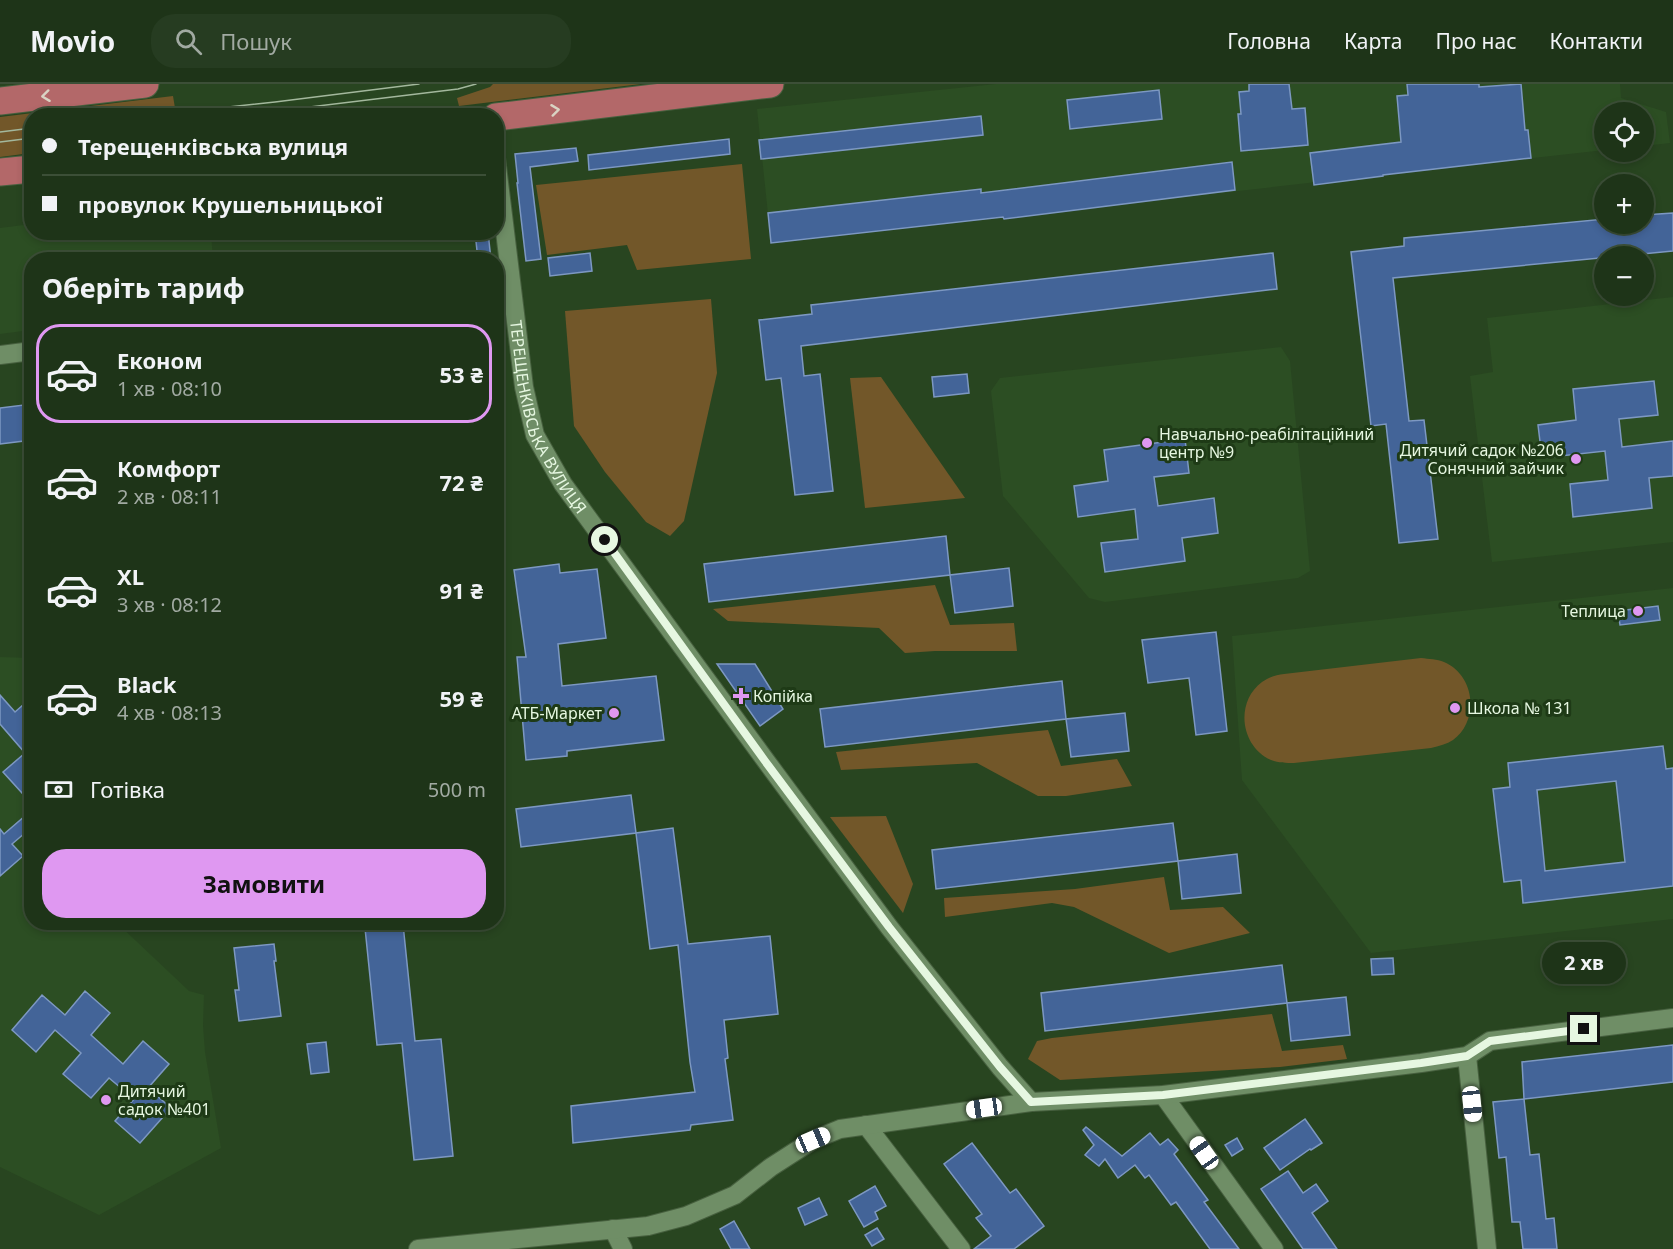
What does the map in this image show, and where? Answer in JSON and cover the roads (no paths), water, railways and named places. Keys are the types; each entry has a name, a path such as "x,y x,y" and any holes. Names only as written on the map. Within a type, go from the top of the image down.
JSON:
{"highway":[{"path":"0,101 146,84"},
{"path":"504,116 759,85"},
{"path":"0,172 24,170"}],"street":[{"name":"ТЕРЕЩЕНКІВСЬКА ВУЛИЦЯ","path":"504,282 505,298 536,435 563,484 889,927 1000,1067 1031,1102"},
{"path":"0,354 24,352"},
{"path":"418,1249 648,1226 686,1216 735,1195 771,1167 813,1140 840,1129 1031,1102 1163,1095 1467,1056 1490,1041 1673,1018"},
{"path":"1467,1056 1488,1249"},
{"path":"1163,1095 1274,1249"},
{"path":"866,1125 961,1249"},
{"path":"613,1229 623,1249"}],"tram line":[{"path":"219,108 419,84"},
{"path":"302,108 458,89 476,84"},
{"path":"0,132 24,129"},
{"path":"0,142 24,139"}],"place":[{"name":"Навчально-реабілітаційний центр №9","path":"1147,443"},
{"name":"Дитячий садок №206 Сонячний зайчик","path":"1576,459"},
{"name":"Теплица","path":"1638,611"},
{"name":"Копійка","path":"741,696"},
{"name":"Школа № 131","path":"1455,708"},
{"name":"АТБ-Маркет","path":"614,713"},
{"name":"Дитячий садок №401","path":"106,1100"}]}
